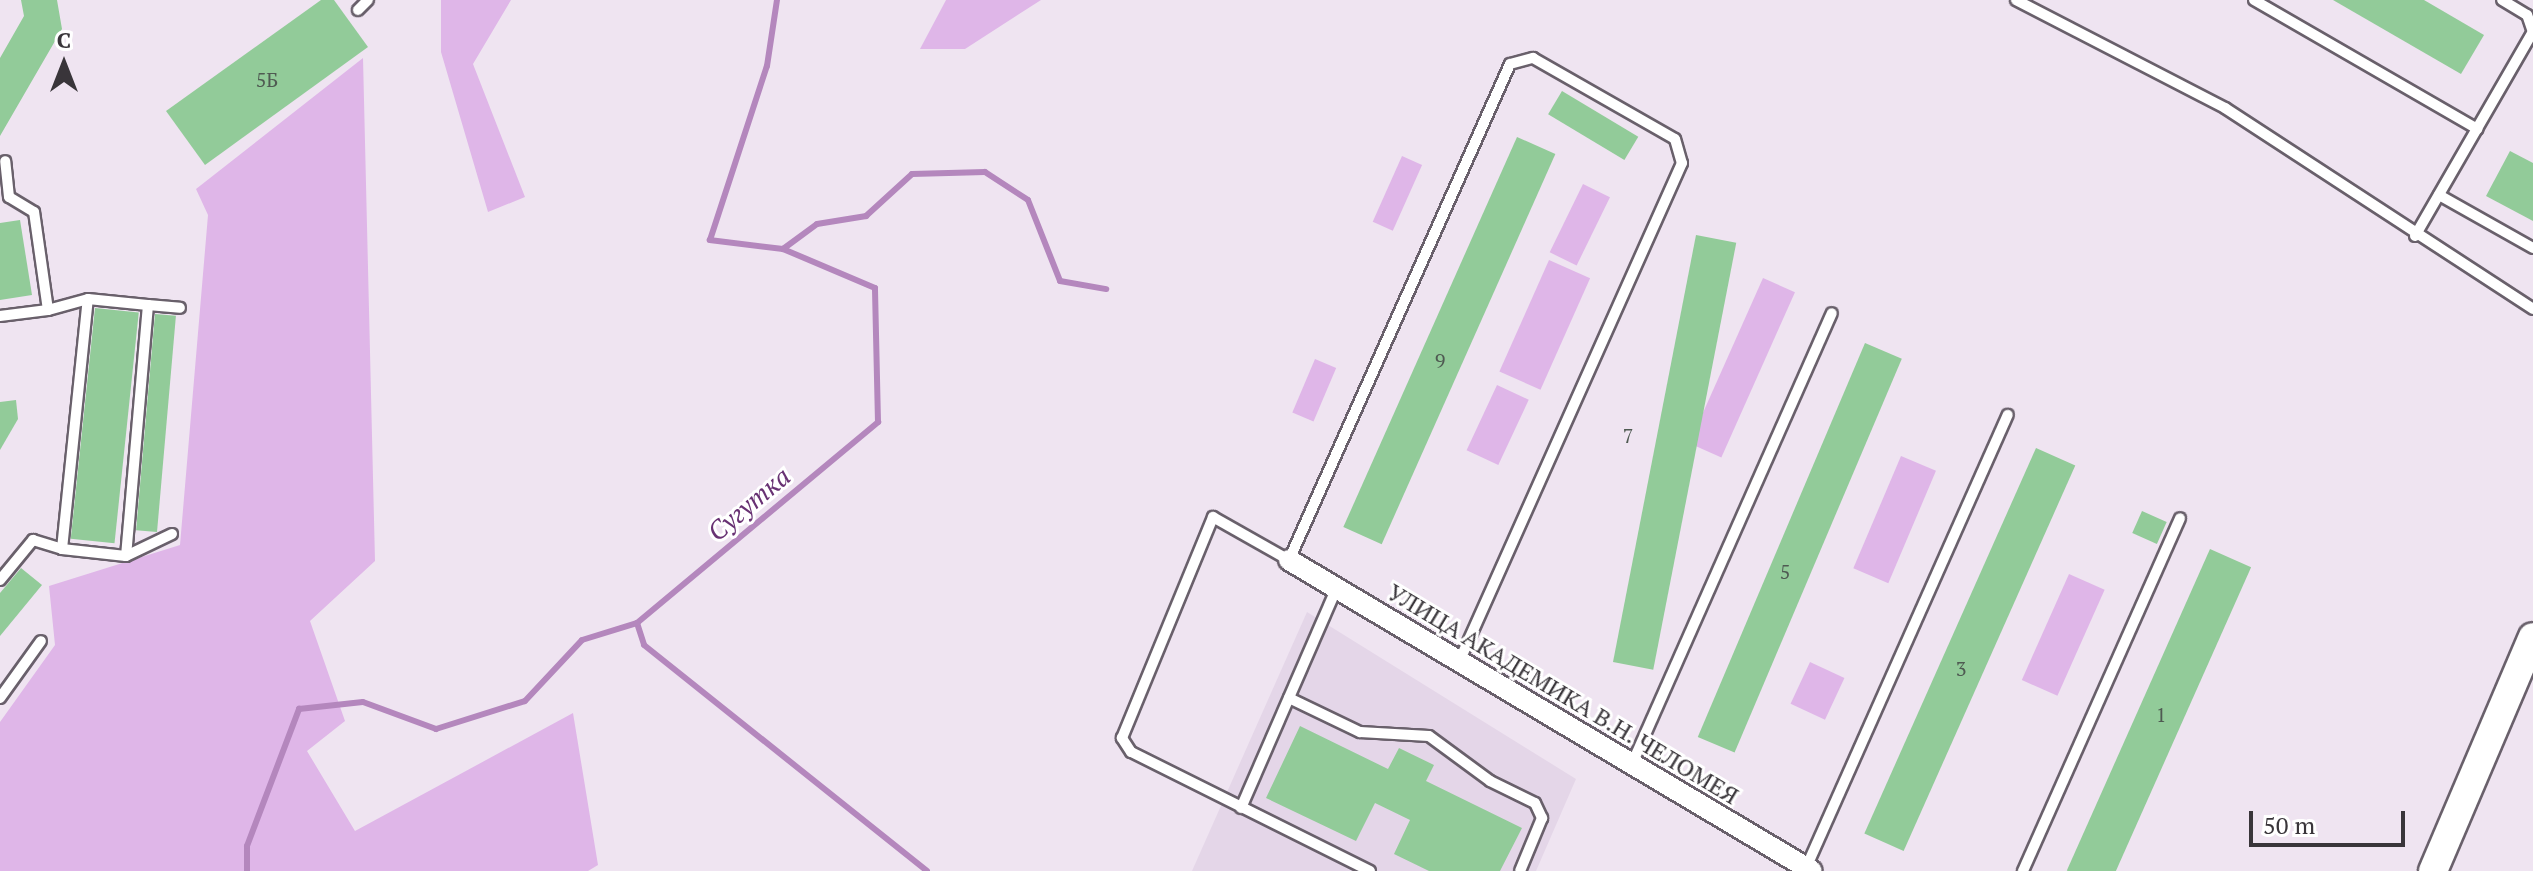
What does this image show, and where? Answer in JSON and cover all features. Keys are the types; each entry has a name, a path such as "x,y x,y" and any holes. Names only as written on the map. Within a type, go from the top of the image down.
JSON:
{"main road":[{"path":"2433,871 2533,637"},
{"path":"2451,871 2533,683"}],"street":[{"name":"УЛИЦА АКАДЕМИКА В.Н. ЧЕЛОМЕЯ","path":"1289,560 1809,869"}],"lane":[{"path":"358,10 368,0"},
{"path":"2016,0 2225,108 2415,236 2533,309"},
{"path":"2037,11 2044,0"},
{"path":"2254,0 2477,129"},
{"path":"2415,236 2477,129 2528,51 2531,20 2502,0"},
{"path":"1370,871 1131,752 1122,738 1213,517 1289,560 1510,64 1541,60 1675,139 1682,163 1459,662"},
{"path":"5,161 9,197 34,212 48,310"},
{"path":"2439,195 2533,248"},
{"path":"62,549 88,299"},
{"path":"0,316 48,310 88,299 180,308"},
{"path":"126,556 148,305"},
{"path":"1632,764 1832,313"},
{"path":"1809,869 2008,415"},
{"path":"2023,871 2180,518"},
{"path":"0,580 33,540 62,549 126,556 172,534"},
{"path":"1241,808 1336,590"},
{"path":"0,698 41,641"},
{"path":"1289,698 1360,732 1429,736 1490,781 1535,803 1542,818 1520,871"}],"shaded area":[{"path":"441,0 511,0 473,64 525,197 488,212 441,52"},
{"path":"946,0 1041,0 965,49 920,49"},
{"path":"363,58 375,561 310,621 345,721 307,751 355,831 573,713 598,865 588,871 0,871 0,722 55,645 49,586 180,545 208,215 196,189"},
{"path":"1402,156 1422,165 1393,231 1373,222"},
{"path":"1583,184 1610,197 1577,265 1550,252"},
{"path":"1549,260 1590,278 1540,390 1499,371"},
{"path":"1763,278 1795,292 1721,458 1689,443"},
{"path":"1315,359 1336,368 1314,421 1292,412"},
{"path":"1497,385 1529,400 1498,465 1467,450"},
{"path":"1901,456 1936,471 1888,583 1853,568"},
{"path":"2069,574 2105,590 2057,696 2022,680"},
{"path":"1307,612 1576,779 1536,871 1192,871"},
{"path":"1810,662 1844,678 1825,720 1791,704"}],"building":[{"path":"21,0 57,0 62,29 0,136 0,58 24,16"},
{"path":"321,0 334,0 368,47 205,165 166,111"},
{"path":"2333,0 2424,0 2484,35 2461,74"},
{"path":"1562,91 1638,137 1624,160 1548,114"},
{"path":"1517,137 1555,154 1382,544 1343,527"},
{"path":"2510,151 2533,163 2533,221 2486,196"},
{"path":"20,220 32,295 0,300 0,223"},
{"path":"1696,235 1736,243 1653,670 1613,662"},
{"path":"95,308 139,313 115,543 71,539"},
{"path":"155,314 176,316 157,532 136,530"},
{"path":"1865,343 1902,359 1735,753 1698,737"},
{"path":"16,400 18,419 0,450 0,402"},
{"path":"2036,448 2075,465 1904,851 1864,834"},
{"path":"2142,511 2167,522 2157,544 2132,533"},
{"path":"2210,549 2251,567 2116,871 2067,871"},
{"path":"21,568 42,585 0,636 0,593"},
{"path":"1300,726 1388,769 1399,748 1434,765 1426,781 1522,828 1500,871 1429,871 1394,854 1410,820 1375,803 1356,841 1266,798"}],"waterway":[{"name":"Сугутка","path":"247,871 247,846 299,709 363,702 436,729 525,701 582,640 637,623 878,422 875,288 783,249 710,240 767,66 777,0"},
{"path":"783,249 817,224 866,216 912,174 985,172 1028,200 1060,281 1106,289"},
{"path":"637,623 644,645 927,871"}]}
